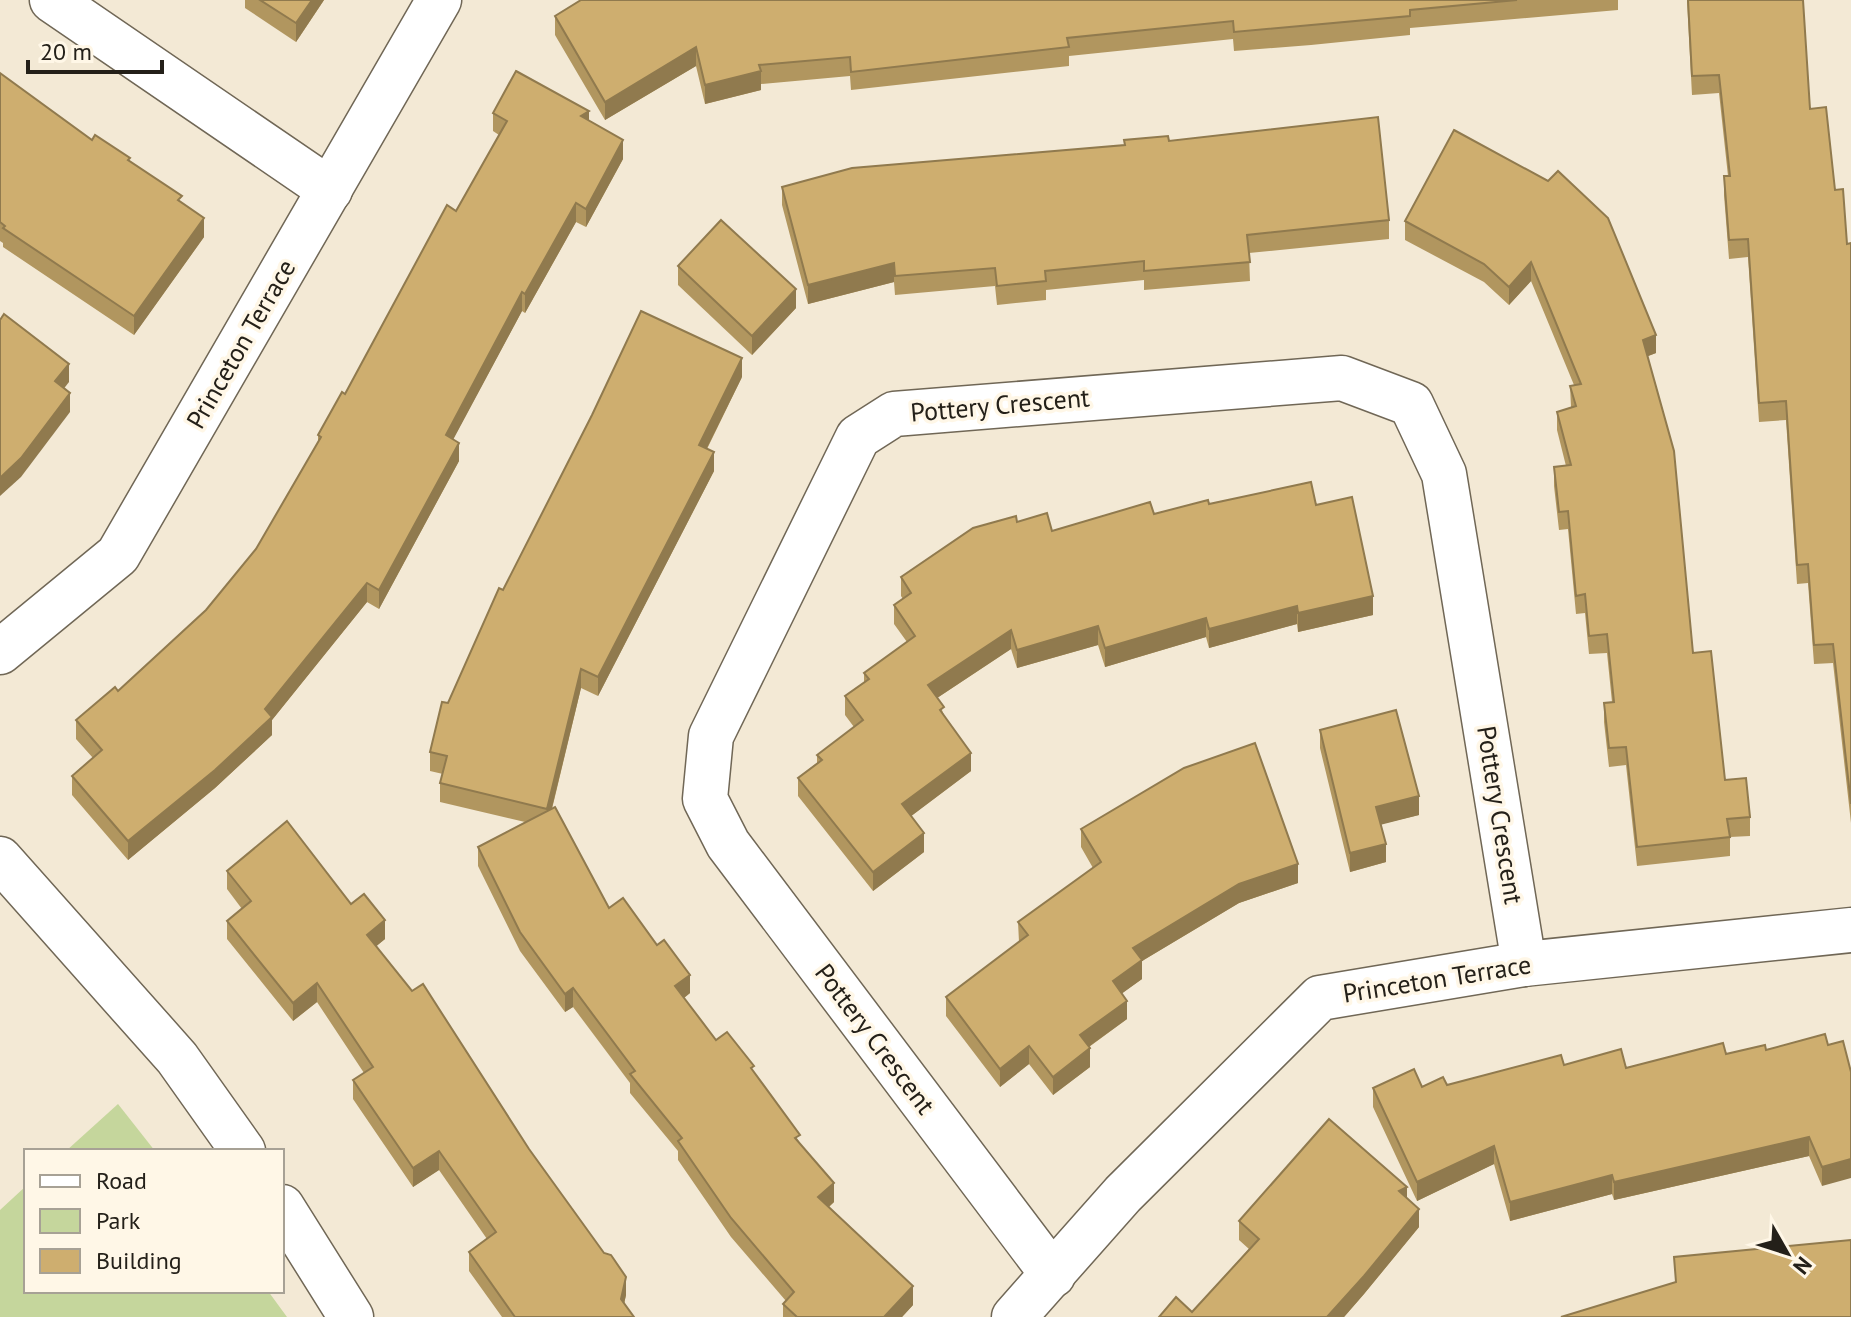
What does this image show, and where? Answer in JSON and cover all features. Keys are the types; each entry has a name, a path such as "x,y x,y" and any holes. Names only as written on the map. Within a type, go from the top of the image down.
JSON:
{"street":[{"path":"52,0 330,190"},
{"name":"Princeton Terrace","path":"0,652 118,555 439,0"},
{"name":"Pottery Crescent","path":"1053,1275 728,844 705,799 711,736 858,437 870,429 894,414 1342,378 1411,404 1444,474 1524,964"},
{"path":"0,859 177,1058 242,1149"},
{"name":"Princeton Terrace","path":"1014,1317 1123,1194 1320,998 1524,964 1851,930"},
{"path":"284,1210 351,1317"}],"green space":[{"path":"118,1104 153,1149 68,1149"},
{"path":"24,1188 24,1293 269,1293 287,1317 0,1317 0,1210"}],"building":[{"path":"260,0 312,0 296,23"},
{"path":"581,0 1517,0 1410,10 1410,16 1234,32 1233,21 1067,38 1069,47 851,72 850,57 759,65 761,71 705,85 696,47 605,102 555,16"},
{"path":"1688,0 1803,0 1810,109 1826,107 1835,190 1843,189 1847,244 1851,243 1851,804 1833,644 1814,645 1808,564 1797,565 1786,401 1759,403 1748,239 1729,240 1724,176 1730,176 1719,75 1692,76"},
{"path":"516,71 589,111 581,116 623,140 586,209 576,203 525,294 522,292 446,435 459,443 379,590 367,583 265,709 272,717 215,770 128,841 72,776 102,750 76,720 115,687 118,691 206,610 256,549 321,437 318,435 342,392 345,394 447,205 456,211 507,121 493,113"},
{"path":"0,73 92,140 95,135 130,158 128,160 182,196 178,200 204,218 134,316 3,228 5,226 0,222"},
{"path":"1378,117 1389,220 1247,235 1250,262 1144,271 1144,261 1045,271 1046,281 997,286 995,268 895,276 894,263 808,285 782,187 852,168 1125,145 1124,140 1168,136 1169,141"},
{"path":"1454,130 1548,181 1558,171 1608,218 1656,335 1643,340 1674,451 1693,653 1711,651 1725,780 1746,778 1750,817 1727,819 1730,837 1637,847 1626,747 1609,748 1604,703 1614,702 1607,634 1589,636 1585,594 1576,596 1568,511 1559,512 1554,467 1571,465 1557,412 1576,406 1570,386 1581,384 1531,262 1509,287 1484,264 1405,221"},
{"path":"721,220 796,289 752,336 678,266"},
{"path":"641,311 742,358 699,445 714,452 598,677 581,669 547,809 440,783 447,756 430,752 442,702 448,703 499,588 503,590"},
{"path":"4,314 69,364 55,381 70,393 21,458 0,478 0,320"},
{"path":"1311,482 1316,505 1352,497 1373,596 1298,613 1297,606 1209,629 1206,618 1105,648 1098,626 1017,650 1011,630 928,685 944,707 940,710 971,753 902,804 924,833 873,872 798,778 822,760 817,755 863,720 845,696 869,679 864,673 915,636 894,605 911,593 901,577 973,528 1016,516 1017,522 1047,513 1052,531 1150,502 1154,514 1208,500 1209,504"},
{"path":"1396,710 1419,796 1376,807 1386,844 1350,853 1320,730"},
{"path":"1255,743 1298,864 1239,884 1133,948 1142,960 1113,981 1127,1001 1080,1035 1090,1048 1053,1077 1029,1046 1000,1069 946,997 1028,935 1018,922 1101,862 1081,829 1184,768"},
{"path":"555,807 609,908 623,898 657,945 664,940 690,975 675,986 716,1040 727,1032 800,1135 795,1138 834,1183 818,1197 913,1286 884,1317 797,1317 783,1304 794,1292 731,1218 678,1141 682,1138 630,1074 635,1071 573,988 565,994 520,932 478,847"},
{"path":"287,821 351,904 364,894 385,920 367,935 412,991 423,984 529,1149 604,1253 611,1255 626,1277 621,1299 634,1317 515,1317 469,1252 496,1232 439,1151 413,1168 353,1080 373,1067 317,983 293,1003 227,921 251,901 227,871"},
{"path":"1825,1034 1828,1045 1843,1041 1851,1072 1851,1159 1822,1167 1809,1137 1614,1182 1612,1175 1510,1202 1494,1146 1417,1182 1373,1088 1414,1069 1422,1087 1443,1077 1447,1085 1561,1055 1564,1065 1621,1049 1626,1068 1723,1043 1726,1054 1765,1045 1766,1050"},
{"path":"1329,1119 1407,1187 1399,1191 1419,1209 1364,1276 1327,1317 1159,1317 1176,1297 1192,1312 1259,1239 1239,1221"},
{"path":"1851,1240 1851,1317 1561,1317 1676,1282 1674,1257"}]}
